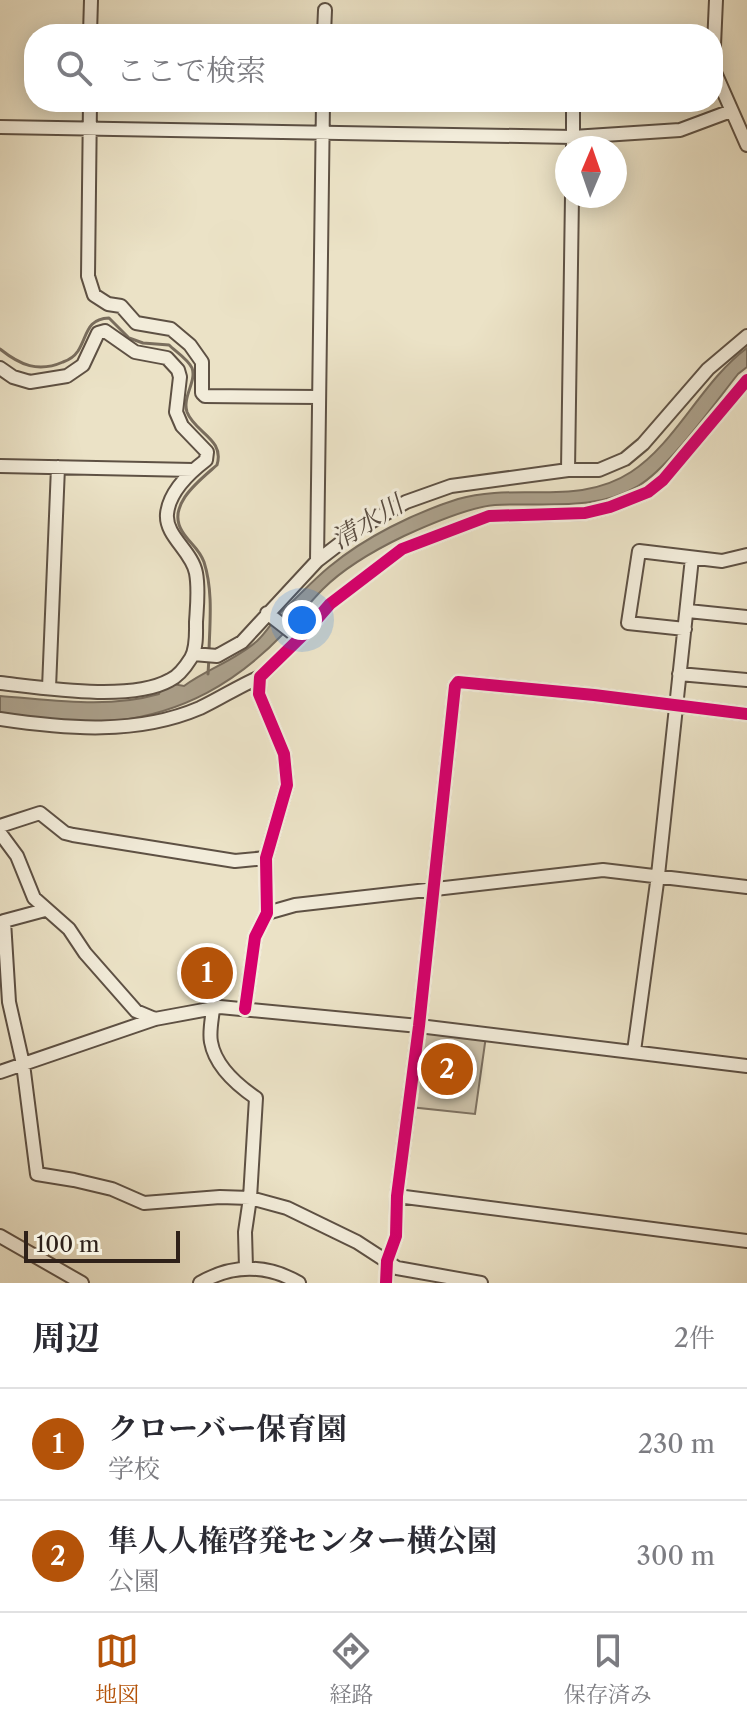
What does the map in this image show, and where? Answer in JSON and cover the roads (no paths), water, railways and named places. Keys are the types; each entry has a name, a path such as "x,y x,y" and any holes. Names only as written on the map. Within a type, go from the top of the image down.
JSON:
{"street":[{"path":"90,24 91,0"},
{"path":"715,24 716,0"},
{"path":"324,24 325,10"},
{"path":"723,92 747,145"},
{"path":"627,136 680,130 731,111"},
{"path":"90,112 88,276 94,295 108,304 121,306 136,323 167,327 180,335 202,362 202,393 205,396 318,397"},
{"path":"317,561 323,112"},
{"path":"573,112 573,136"},
{"path":"0,127 555,142"},
{"path":"568,470 572,208"},
{"path":"0,368 13,377 30,382 67,376 83,365 98,333 105,331 135,352 167,358 178,370 176,412 182,426 207,452 206,460 177,489 166,516 170,530 192,559 196,572 193,654 184,668 170,680 135,690 109,692 0,683"},
{"path":"193,654 217,656 242,642 317,561 360,528 406,502 451,486 568,470 599,470 625,459 643,444 708,369 747,336"},
{"path":"0,719 79,727 139,726 199,708 260,677 330,604 402,549 489,516 585,513 648,492 663,480 747,380"},
{"path":"0,466 193,470"},
{"path":"49,688 58,467"},
{"path":"685,629 628,623 639,551 722,561 747,555"},
{"path":"634,1051 658,875 692,558"},
{"path":"688,611 747,617"},
{"path":"267,613 299,638"},
{"path":"679,674 747,680"},
{"path":"245,1009 255,937 267,913 266,858 287,785 284,754 259,694 260,677"},
{"path":"386,1283 387,1261 396,1236 397,1196 419,1026 455,686 458,682 747,714"},
{"path":"0,826 40,813 65,833 73,835 235,861 266,858"},
{"path":"0,833 17,856 34,898 69,929 85,953 136,1011 155,1019"},
{"path":"267,913 295,905 603,870 747,887"},
{"path":"45,910 4,921 9,1002 23,1064 37,1174 112,1189 144,1203 220,1197 250,1198 287,1208 357,1242 397,1268 481,1283"},
{"path":"0,1072 155,1019 213,1009 245,1009 419,1026 747,1066"},
{"path":"213,1009 211,1043 237,1085 256,1098 245,1232 246,1268"},
{"path":"397,1196 747,1241"},
{"path":"0,1236 82,1283"},
{"path":"200,1283 217,1273 246,1268 288,1276 299,1283"}],"waterway":[{"path":"0,349 30,366 54,365 75,355 96,321 109,318 129,338 143,343 169,345 190,365 193,378 186,401 187,412 213,442 218,456 217,465 187,494 178,512 178,521 202,557 207,573 209,650"},
{"path":"208,674 209,657"}],"place":[{"name":"クローバー保育園","path":"207,973"},
{"name":"隼人人権啓発センター横公園","path":"447,1069"}],"water label":[{"name":"清水川","path":"367,522"}]}
